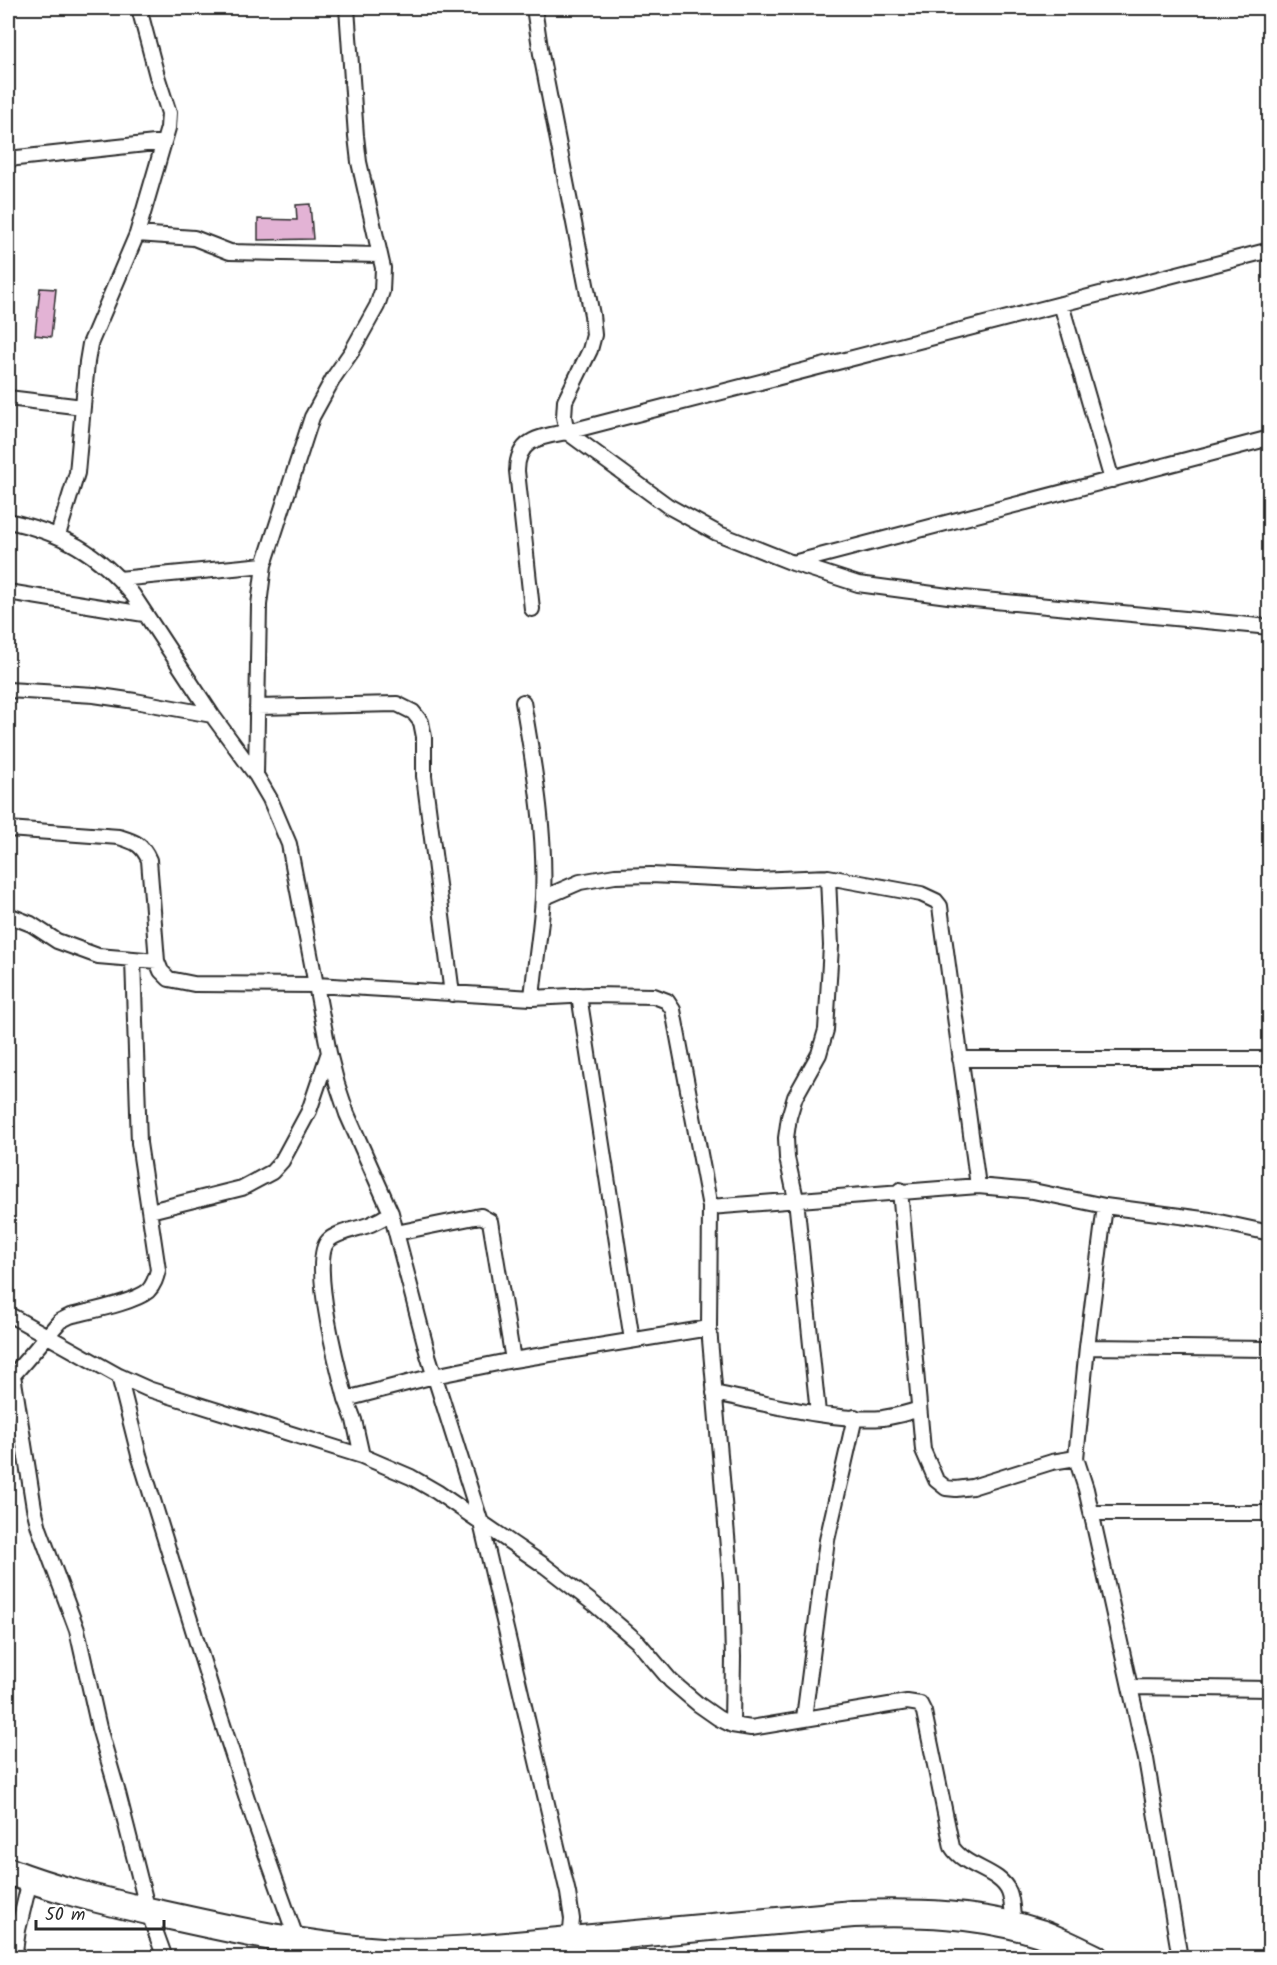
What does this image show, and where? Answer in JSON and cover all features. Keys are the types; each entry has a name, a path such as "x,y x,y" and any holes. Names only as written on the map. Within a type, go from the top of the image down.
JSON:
{"highway":[{"path":"19,1876 84,1896 192,1921 359,1950 414,1952 573,1949 682,1929 853,1914 927,1913 1014,1926 1041,1934 1062,1951 1095,1958"}],"street":[{"path":"58,535 77,472 90,344 137,234 168,128 169,113 139,8"},
{"path":"256,775 260,605 264,565 312,417 377,306 384,277 357,145 347,8"},
{"path":"534,8 594,335 590,350 565,401 564,417 567,432 668,506 717,533 793,563 858,584 963,598 1269,627"},
{"path":"8,159 164,142"},
{"path":"137,234 194,238 230,252 379,255"},
{"path":"532,609 517,459 526,446 538,437 567,432 1269,250"},
{"path":"1062,304 1112,480"},
{"path":"8,398 83,407"},
{"path":"793,563 1269,438"},
{"path":"8,521 58,535 81,548 106,566 133,595 212,715 256,775 270,799 289,844 337,1084 347,1114 391,1213 434,1376 481,1523 568,1893 573,1949"},
{"path":"119,579 264,565"},
{"path":"8,592 144,614"},
{"path":"8,690 94,695 212,715"},
{"path":"523,702 537,784 543,845 543,898 531,998"},
{"path":"257,707 397,704 413,712 421,722 424,737 424,776 452,994"},
{"path":"8,829 119,837 134,841 144,850 149,860 157,961 160,971 170,979 194,984 316,985 531,998 579,995 654,996 666,1001 673,1010 710,1207 709,1328 731,1582 732,1725"},
{"path":"543,898 580,882 615,876 651,875 757,880 828,878 921,894 936,901 940,906 978,1186"},
{"path":"818,1413 796,1199 787,1158 786,1138 795,1097 819,1054 826,1030 831,946 828,878"},
{"path":"8,915 31,924 57,941 98,956 157,961"},
{"path":"133,959 139,1143 158,1270 156,1281 136,1298 70,1316 60,1321 10,1378 39,1528 77,1630 99,1728 148,1911 165,1958"},
{"path":"579,995 632,1340"},
{"path":"150,1211 242,1188 272,1172 282,1161 309,1111 329,1053"},
{"path":"960,1059 1269,1059"},
{"path":"710,1207 900,1190 978,1186 1033,1191 1105,1206 1210,1220 1269,1233"},
{"path":"900,1190 923,1450 936,1480 946,1488 972,1487 1052,1462 1076,1458"},
{"path":"1105,1206 1076,1458 1091,1513 1150,1781 1180,1958"},
{"path":"362,1456 354,1420 337,1366 321,1271 323,1251 327,1241 335,1236 370,1225 391,1213"},
{"path":"396,1233 475,1216 481,1216 490,1221 513,1360"},
{"path":"8,1314 119,1376 176,1399 362,1456 420,1482 545,1566 594,1604 638,1642 671,1681 698,1704 732,1725 751,1728 908,1702 920,1704 924,1712 952,1847 963,1860 1004,1884 1011,1900 1014,1926"},
{"path":"346,1399 434,1376 513,1360 709,1328"},
{"path":"1087,1347 1269,1349"},
{"path":"119,1376 139,1455 212,1691 254,1820 297,1940"},
{"path":"714,1393 818,1413 855,1417 883,1418 919,1409"},
{"path":"804,1718 827,1540 855,1417"},
{"path":"1091,1513 1269,1513"},
{"path":"1130,1687 1269,1689"},
{"path":"14,1958 18,1930 19,1876"}],"building":[{"path":"310,204 313,239 258,240 258,219 297,220 296,205"},
{"path":"40,288 56,289 51,337 35,335"}]}
